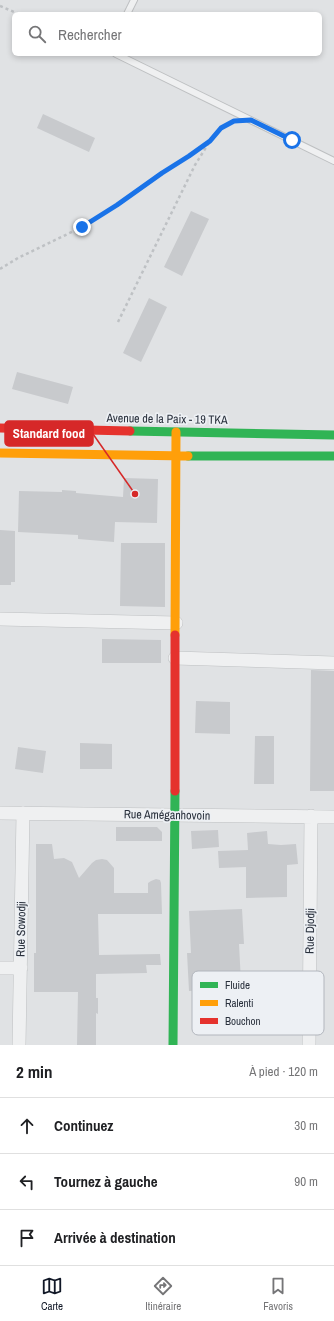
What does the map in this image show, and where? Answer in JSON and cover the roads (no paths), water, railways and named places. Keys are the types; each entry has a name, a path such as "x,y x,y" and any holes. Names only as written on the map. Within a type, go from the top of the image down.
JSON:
{"main road":[{"name":"Avenue de la Paix - 19 TKA","path":"0,428 334,435"},
{"path":"173,1045 176,432"},
{"path":"0,453 176,456 334,456"}],"street":[{"path":"0,619 176,623"},
{"path":"175,658 334,662"},
{"name":"Rue Améganhovoin","path":"0,813 334,817"},
{"name":"Rue Sowodji","path":"19,1045 23,813"},
{"name":"Rue Djodji","path":"310,971 311,816"},
{"path":"0,968 20,968"},
{"name":"Rue Djodji","path":"309,1035 309,1045"}],"lane":[{"path":"128,12 134,0"},
{"path":"120,56 334,161"}],"place":[{"name":"Standard food","path":"135,494"}]}
